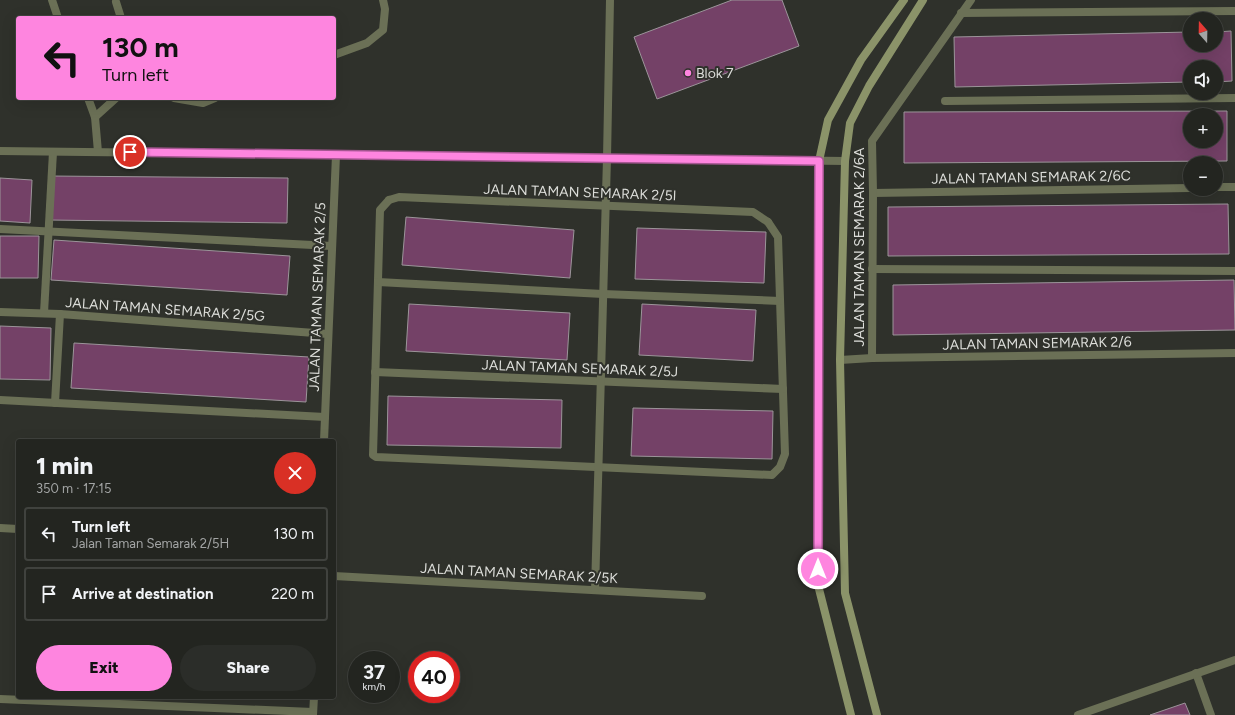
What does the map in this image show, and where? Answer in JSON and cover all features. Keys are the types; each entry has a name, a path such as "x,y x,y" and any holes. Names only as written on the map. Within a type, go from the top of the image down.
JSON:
{"street":[{"path":"52,0 57,16"},
{"path":"336,54 367,42 383,30 385,9 383,0"},
{"path":"595,590 606,205 610,0"},
{"path":"851,715 818,585 819,161 828,120 861,60 904,0"},
{"path":"877,715 845,593 840,360 845,161 850,123 869,86 923,0"},
{"name":"JALAN TAMAN SEMARAK 2/6A","path":"872,358 872,141 971,0"},
{"path":"118,1 121,16"},
{"path":"961,13 1235,11"},
{"path":"945,102 1235,98"},
{"path":"89,100 95,117 98,152"},
{"path":"95,117 114,100"},
{"path":"186,100 203,103 210,100"},
{"path":"0,151 845,161"},
{"path":"44,313 53,152"},
{"name":"JALAN TAMAN SEMARAK 2/5","path":"324,439 336,155"},
{"path":"1223,187 1235,187"},
{"name":"JALAN TAMAN SEMARAK 2/6C","path":"873,193 1183,188"},
{"name":"JALAN TAMAN SEMARAK 2/5I","path":"378,282 380,210 389,200 399,197 606,205 753,212 768,222 778,237 780,301"},
{"path":"0,229 332,246"},
{"path":"872,269 1235,271"},
{"path":"378,282 603,294 780,301 786,454 780,467 772,475 376,457 373,455 378,282"},
{"name":"JALAN TAMAN SEMARAK 2/5G","path":"0,312 60,314 328,334"},
{"path":"55,403 60,314"},
{"name":"JALAN TAMAN SEMARAK 2/6","path":"840,360 872,358 1235,353"},
{"name":"JALAN TAMAN SEMARAK 2/5J","path":"375,372 783,389"},
{"path":"0,400 325,417"},
{"path":"0,528 16,529"},
{"name":"JALAN TAMAN SEMARAK 2/5K","path":"336,576 702,596"},
{"path":"1078,715 1235,660"},
{"path":"1196,674 1211,715"},
{"path":"0,699 313,714 314,699"}],"building":[{"name":"Blok 7","path":"732,0 782,0 799,46 657,99 634,37"},
{"path":"1231,31 1232,81 1223,82 1223,60 1183,60 1183,82 955,87 954,37 1183,32 1183,52 1223,52 1223,32"},
{"path":"1183,111 1183,148 1223,148 1223,111 1227,111 1227,161 1223,161 1223,156 1183,156 1183,161 904,163 904,112"},
{"path":"49,176 288,178 287,223 48,220"},
{"path":"0,178 32,180 30,223 0,221"},
{"path":"1228,204 1229,254 888,256 888,207"},
{"path":"406,217 574,230 570,278 402,265"},
{"path":"637,228 766,232 764,283 635,279"},
{"path":"0,236 39,236 38,278 0,278"},
{"path":"54,240 290,256 287,295 51,280"},
{"path":"1234,280 1235,330 893,335 893,285"},
{"path":"409,304 570,313 567,360 406,351"},
{"path":"642,304 756,310 753,361 639,355"},
{"path":"0,326 51,328 50,380 0,379"},
{"path":"74,343 309,357 306,402 71,388"},
{"path":"388,396 562,400 561,448 387,445"},
{"path":"633,408 773,411 772,459 631,456"},
{"path":"1185,703 1190,715 1150,715"}],"place":[{"name":"Blok 7","path":"688,73"}],"route":[{"path":"130,152 819,161 818,569"}]}
